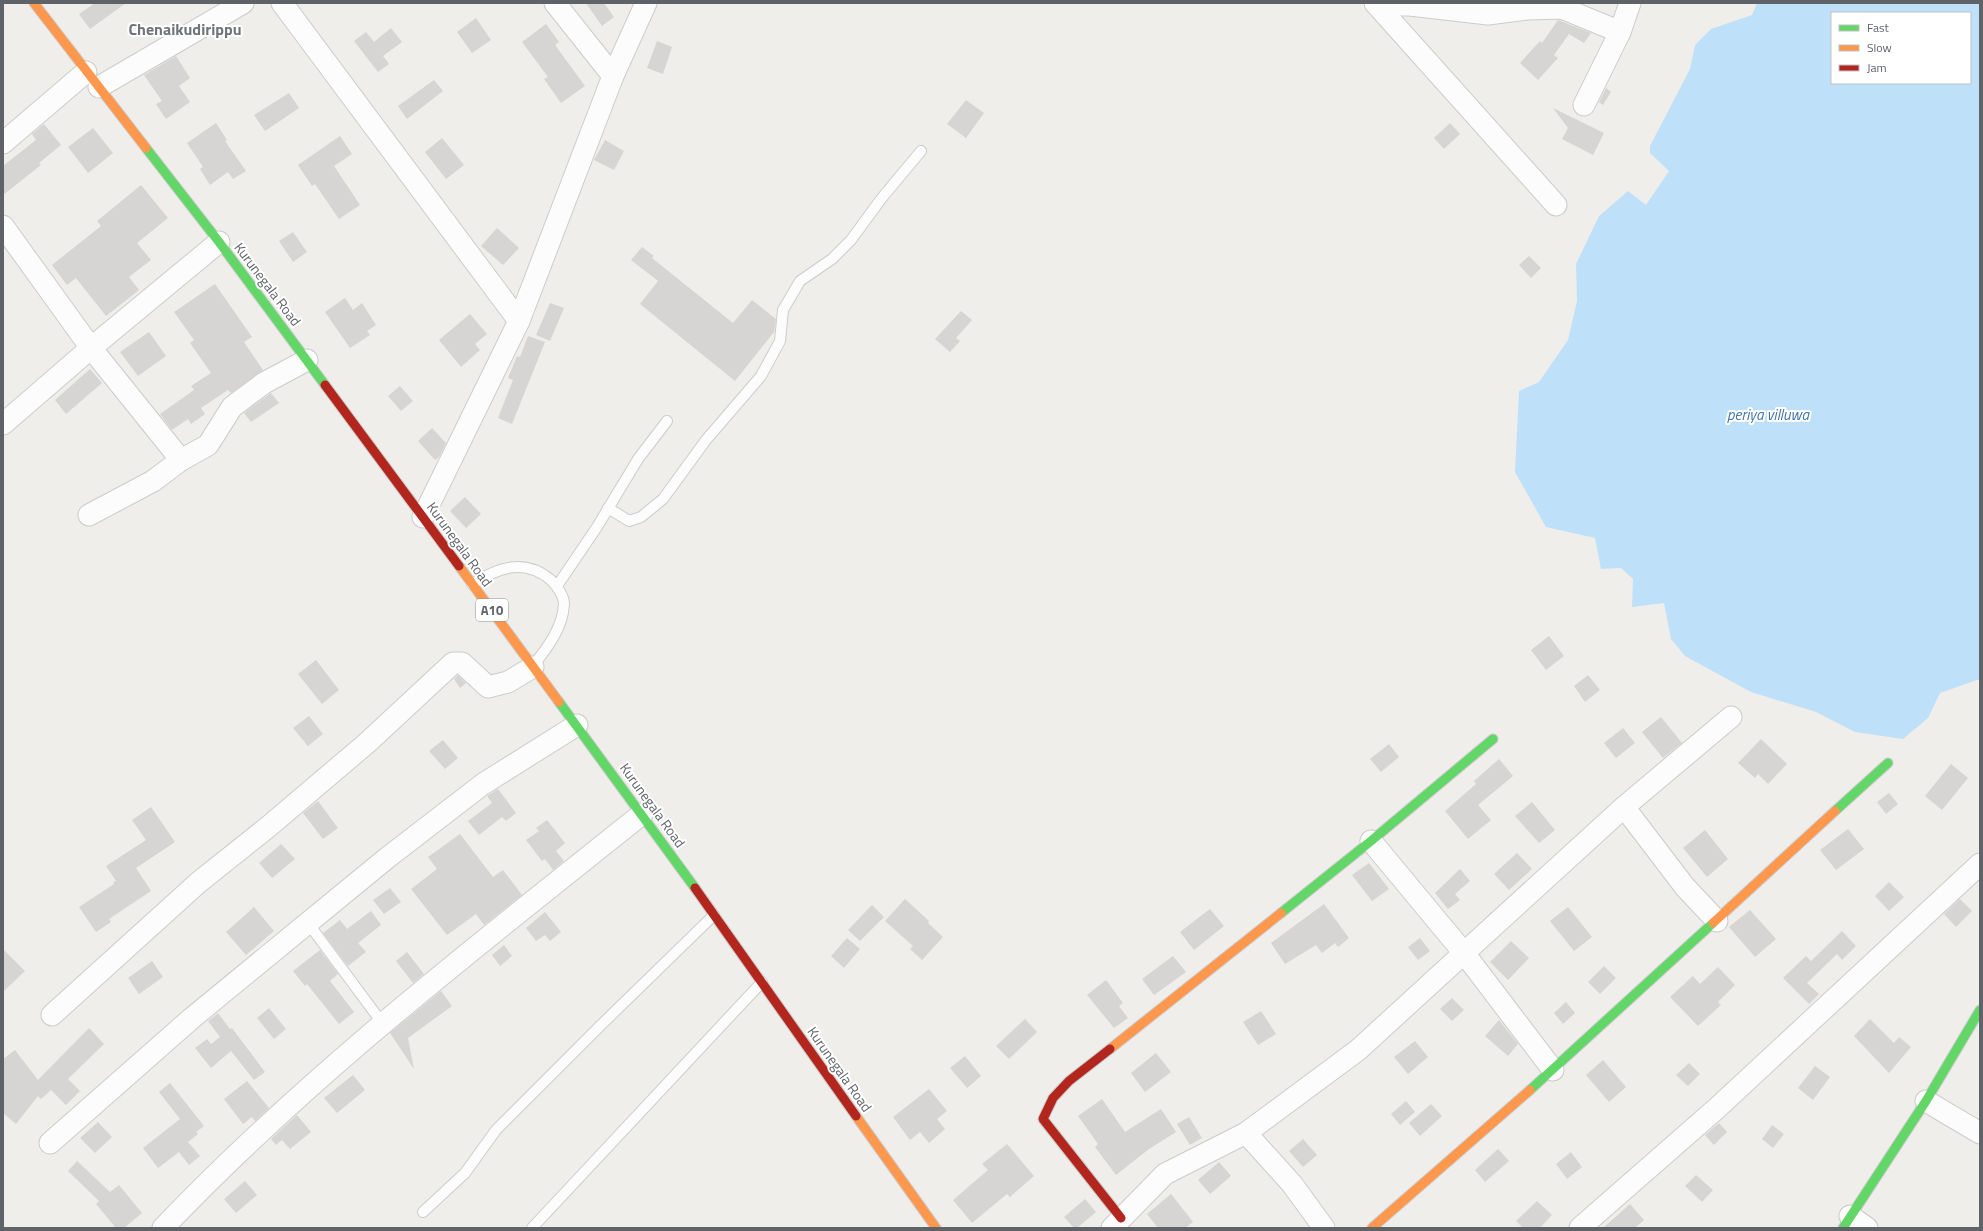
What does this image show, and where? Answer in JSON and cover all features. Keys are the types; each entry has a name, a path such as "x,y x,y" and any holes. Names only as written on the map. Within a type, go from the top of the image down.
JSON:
{"main road":[{"name":"Kurunegala Road","path":"34,3 92,80 219,242 577,725 762,982 936,1228"},
{"path":"1117,1223 1043,1119 1053,1098 1068,1081 1166,1006 1371,841 1493,739"},
{"path":"1372,1228 1552,1070 1888,763"},
{"path":"1846,1222 1926,1101 1980,1010"}],"street":[{"path":"3,143 92,80 243,3"},
{"path":"282,3 519,321"},
{"path":"556,3 613,76"},
{"path":"423,517 519,321 613,76 646,3"},
{"path":"1584,104 1620,32 1630,3"},
{"path":"1376,4 1410,5 1488,14 1527,9 1562,8 1620,32"},
{"path":"1376,4 1556,205"},
{"path":"3,226 90,348 182,460"},
{"path":"3,424 90,348 219,242"},
{"path":"89,515 153,481 182,460 208,445 232,407 264,383 307,360"},
{"path":"52,1015 199,882 268,827 367,743 453,663 462,663 488,688 508,682 533,666"},
{"path":"1117,1223 1165,1174 1246,1133 1358,1050 1624,807 1731,717"},
{"path":"50,1143 192,1018 387,858 482,784 577,725"},
{"path":"1624,807 1685,887 1716,921"},
{"path":"163,1228 265,1125 460,959 642,814"},
{"path":"1371,841 1464,953 1552,1070"},
{"path":"1580,1228 1716,1109 1980,864"},
{"path":"1926,1101 1980,1133"},
{"path":"1246,1133 1292,1184 1324,1228"},
{"path":"1846,1222 1867,1228"}],"lane":[{"path":"608,508 629,521 641,517 662,499 706,440 761,376 780,341 783,310 800,281 832,259 851,240 881,199 920,151"},
{"path":"557,586 638,459 667,421"},
{"path":"472,584 487,575 507,568 523,566 541,572 557,586 564,602 561,624 533,666"},
{"path":"423,1212 465,1173 496,1130 714,915"},
{"path":"308,923 383,1024"},
{"path":"532,1228 762,982"}],"water":[{"name":"periya villuwa","path":"1757,3 1980,3 1980,679 1940,693 1928,718 1903,739 1855,732 1816,712 1751,692 1685,656 1671,639 1664,603 1632,607 1633,579 1621,568 1601,569 1595,538 1546,527 1515,472 1519,391 1539,382 1568,340 1577,301 1576,264 1599,216 1628,191 1646,205 1669,171 1650,153 1650,146 1690,69 1695,45 1711,29 1752,15"}],"building":[{"path":"95,3 126,3 90,29 79,14"},
{"path":"586,3 604,3 614,17 602,26"},
{"path":"476,18 491,40 472,53 457,32"},
{"path":"1558,20 1591,33 1584,43 1569,34 1554,55 1558,58 1538,80 1520,63 1540,41 1542,43"},
{"path":"546,24 559,42 555,45 585,86 561,103 544,79 548,77 522,42"},
{"path":"391,28 402,42 383,56 389,64 378,72 354,41 366,32 374,42"},
{"path":"657,41 672,47 663,74 647,68"},
{"path":"176,56 190,78 179,86 190,102 166,119 156,104 162,101 144,75"},
{"path":"434,80 443,91 407,119 398,106"},
{"path":"1606,88 1611,92 1603,105 1599,102"},
{"path":"289,93 299,108 265,131 254,115"},
{"path":"966,100 984,113 966,138 947,124"},
{"path":"1553,108 1604,133 1593,155 1562,139 1568,128"},
{"path":"216,123 227,140 225,141 246,171 233,179 228,172 210,185 200,169 203,167 187,143"},
{"path":"1450,123 1460,134 1444,149 1434,138"},
{"path":"44,124 61,145 39,163 41,165 3,195 3,166 36,140 32,134"},
{"path":"93,128 113,153 88,173 68,147"},
{"path":"340,136 352,154 334,166 360,205 339,219 315,184 312,186 298,165"},
{"path":"442,138 464,165 446,179 425,152"},
{"path":"605,140 624,151 614,170 594,160"},
{"path":"141,185 168,218 137,243 151,260 129,277 139,290 106,316 76,278 67,285 52,265 101,226 97,221"},
{"path":"497,228 519,248 503,265 481,246"},
{"path":"293,232 307,252 293,262 279,241"},
{"path":"642,247 654,256 652,258 733,323 752,300 776,319 774,332 735,381 640,304 658,281 631,260"},
{"path":"1529,256 1541,268 1531,278 1519,265"},
{"path":"215,284 252,337 244,342 263,370 231,393 228,390 201,408 205,414 191,424 188,419 172,430 160,414 194,390 191,386 211,373 190,343 194,340 174,312"},
{"path":"345,298 353,310 362,303 376,325 367,331 370,335 350,348 325,312"},
{"path":"550,303 564,308 550,341 536,335"},
{"path":"961,311 972,320 956,338 960,341 950,352 935,339"},
{"path":"470,314 487,334 475,344 480,350 461,367 439,340"},
{"path":"149,332 166,356 138,376 120,352"},
{"path":"528,336 545,342 512,424 498,418 513,380 508,378 517,356 520,357"},
{"path":"90,369 102,383 66,414 55,400"},
{"path":"400,386 413,401 401,411 388,396"},
{"path":"271,393 279,403 251,422 244,413"},
{"path":"432,428 446,443 439,457 435,460 418,441"},
{"path":"465,497 481,514 466,528 450,511"},
{"path":"1549,636 1564,656 1546,670 1531,650"},
{"path":"316,660 339,690 322,704 298,674"},
{"path":"458,675 466,683 460,688 454,679"},
{"path":"1588,675 1600,690 1585,702 1574,686"},
{"path":"309,716 323,734 308,746 293,728"},
{"path":"1661,717 1682,743 1663,758 1642,732"},
{"path":"1623,728 1635,743 1616,758 1604,743"},
{"path":"1761,739 1787,764 1768,784 1758,774 1755,778 1738,763"},
{"path":"443,740 458,758 445,769 429,751"},
{"path":"1389,744 1399,757 1381,772 1370,759"},
{"path":"1499,759 1513,776 1478,805 1491,820 1468,839 1445,811 1476,784 1474,781"},
{"path":"1951,764 1968,778 1942,810 1925,796"},
{"path":"498,789 516,813 506,821 502,817 479,835 468,821 492,803 487,796"},
{"path":"1889,793 1898,804 1886,814 1877,802"},
{"path":"318,801 338,828 323,839 303,813"},
{"path":"1532,802 1555,830 1539,843 1515,816"},
{"path":"151,807 175,842 136,868 151,891 109,919 111,922 96,932 79,907 114,884 113,882 116,881 106,866 146,840 132,820"},
{"path":"547,820 565,843 556,851 564,861 553,870 545,859 542,861 526,840 539,831 536,828"},
{"path":"1848,829 1864,849 1836,870 1820,850"},
{"path":"1705,830 1728,859 1707,877 1683,848"},
{"path":"460,834 493,877 503,870 522,895 484,925 476,914 447,935 411,889 437,869 428,857"},
{"path":"281,844 295,859 272,878 259,863"},
{"path":"1517,853 1532,869 1509,890 1494,874"},
{"path":"1369,863 1389,889 1372,901 1352,875"},
{"path":"1460,869 1470,881 1455,894 1460,900 1448,909 1435,893"},
{"path":"1889,882 1904,897 1889,911 1875,896"},
{"path":"390,888 401,902 384,914 373,900"},
{"path":"905,899 929,921 928,923 943,937 922,960 910,949 913,946 885,921"},
{"path":"1960,899 1972,911 1956,927 1944,914"},
{"path":"1324,904 1349,938 1338,947 1335,943 1322,953 1316,945 1285,964 1271,943"},
{"path":"872,905 884,917 860,941 848,930"},
{"path":"254,907 274,931 246,955 226,932"},
{"path":"1568,907 1592,937 1574,951 1550,921"},
{"path":"1210,909 1224,926 1194,950 1180,932"},
{"path":"1750,910 1776,939 1755,957 1729,927"},
{"path":"371,911 381,925 358,943 366,952 348,966 323,933 340,920 347,929"},
{"path":"545,912 561,932 550,941 545,935 536,941 526,928"},
{"path":"1842,931 1856,946 1842,960 1837,954 1807,983 1819,994 1809,1004 1783,978 1806,956 1811,961"},
{"path":"847,938 860,949 844,968 831,956"},
{"path":"1420,938 1430,951 1418,960 1408,947"},
{"path":"1511,941 1529,958 1508,980 1490,962"},
{"path":"504,945 512,956 500,966 492,955"},
{"path":"3,949 25,971 3,992"},
{"path":"320,950 338,974 330,981 354,1012 339,1024 307,984 305,986 293,971"},
{"path":"407,952 424,974 413,983 396,961"},
{"path":"1173,956 1186,972 1154,995 1142,979"},
{"path":"152,961 163,977 139,994 128,978"},
{"path":"1604,966 1616,978 1600,994 1588,982"},
{"path":"1718,967 1735,985 1718,1002 1721,1005 1698,1026 1670,997 1693,976 1700,984"},
{"path":"1106,980 1123,1003 1119,1006 1128,1018 1114,1028 1087,995"},
{"path":"441,991 452,1006 408,1038 414,1069 390,1033"},
{"path":"1452,998 1464,1010 1452,1021 1440,1009"},
{"path":"1566,1002 1575,1013 1563,1024 1554,1013"},
{"path":"269,1008 286,1029 274,1039 257,1018"},
{"path":"1261,1011 1276,1034 1258,1045 1243,1022"},
{"path":"218,1013 230,1029 232,1028 265,1072 254,1080 231,1051 211,1068 195,1048 207,1039 211,1044 220,1037 208,1021"},
{"path":"1025,1019 1037,1032 1009,1059 996,1046"},
{"path":"1870,1019 1894,1043 1899,1037 1911,1047 1889,1073 1854,1036"},
{"path":"1499,1020 1518,1044 1508,1056 1485,1036"},
{"path":"89,1028 104,1044 68,1079 80,1091 66,1105 51,1090 41,1099 38,1096 16,1124 3,1113 3,1059 15,1050 38,1080"},
{"path":"1415,1041 1428,1057 1408,1074 1394,1057"},
{"path":"1156,1053 1171,1072 1145,1092 1131,1073"},
{"path":"965,1056 981,1076 967,1088 950,1068"},
{"path":"1603,1060 1626,1087 1609,1102 1586,1075"},
{"path":"1689,1063 1700,1074 1688,1086 1676,1075"},
{"path":"1815,1066 1830,1077 1813,1100 1798,1088"},
{"path":"353,1075 365,1090 337,1113 324,1098"},
{"path":"247,1081 269,1108 255,1121 252,1117 243,1124 224,1099"},
{"path":"170,1083 204,1126 196,1132 198,1134 188,1142 200,1156 189,1165 179,1152 158,1168 143,1148 180,1119 159,1092"},
{"path":"929,1089 947,1111 937,1119 945,1129 929,1143 920,1132 910,1140 893,1117"},
{"path":"1102,1099 1125,1132 1161,1109 1176,1132 1149,1149 1116,1175 1095,1147 1098,1144 1078,1116"},
{"path":"1406,1101 1415,1112 1400,1125 1391,1114"},
{"path":"1431,1104 1442,1116 1420,1136 1409,1123"},
{"path":"297,1115 311,1132 290,1149 282,1140 276,1145 271,1139"},
{"path":"1189,1117 1202,1138 1190,1145 1177,1124"},
{"path":"98,1122 112,1137 95,1153 80,1138"},
{"path":"1719,1123 1727,1132 1714,1145 1705,1135"},
{"path":"1772,1125 1784,1134 1773,1148 1762,1139"},
{"path":"1303,1139 1317,1155 1303,1167 1289,1151"},
{"path":"1007,1144 1034,1176 1010,1197 1007,1194 972,1223 953,1200 988,1170 982,1164"},
{"path":"1498,1149 1509,1161 1485,1182 1475,1170"},
{"path":"1571,1152 1582,1167 1567,1179 1556,1164"},
{"path":"77,1161 110,1192 119,1185 142,1213 124,1228 116,1228 96,1204 99,1201 68,1171"},
{"path":"1219,1162 1231,1176 1210,1194 1198,1180"},
{"path":"1696,1175 1713,1190 1702,1202 1685,1186"},
{"path":"245,1181 257,1195 236,1213 224,1199"},
{"path":"1171,1194 1193,1222 1185,1228 1158,1228 1147,1214"},
{"path":"1085,1199 1096,1212 1077,1228 1074,1228 1064,1217"},
{"path":"1537,1201 1552,1215 1540,1228 1523,1228 1516,1221"},
{"path":"1630,1204 1644,1220 1635,1228 1603,1228"}],"traffic: fast":[{"path":"146,148 219,242 325,385"},
{"path":"559,702 695,888"},
{"path":"1281,913 1371,841 1493,739"},
{"path":"1835,811 1888,763"},
{"path":"1530,1090 1713,923"},
{"path":"1843,1228 1926,1101 1980,1010"}],"traffic: slow":[{"path":"34,3 146,148"},
{"path":"459,566 559,702"},
{"path":"1713,923 1835,811"},
{"path":"1110,1049 1281,913"},
{"path":"1372,1228 1530,1090"},
{"path":"856,1116 936,1228"}],"traffic: jam":[{"path":"325,385 459,566"},
{"path":"695,888 856,1116"},
{"path":"1110,1049 1069,1081 1053,1098 1043,1119 1121,1218"}],"district":[{"name":"Chenaikudirippu","path":"185,29"}]}
